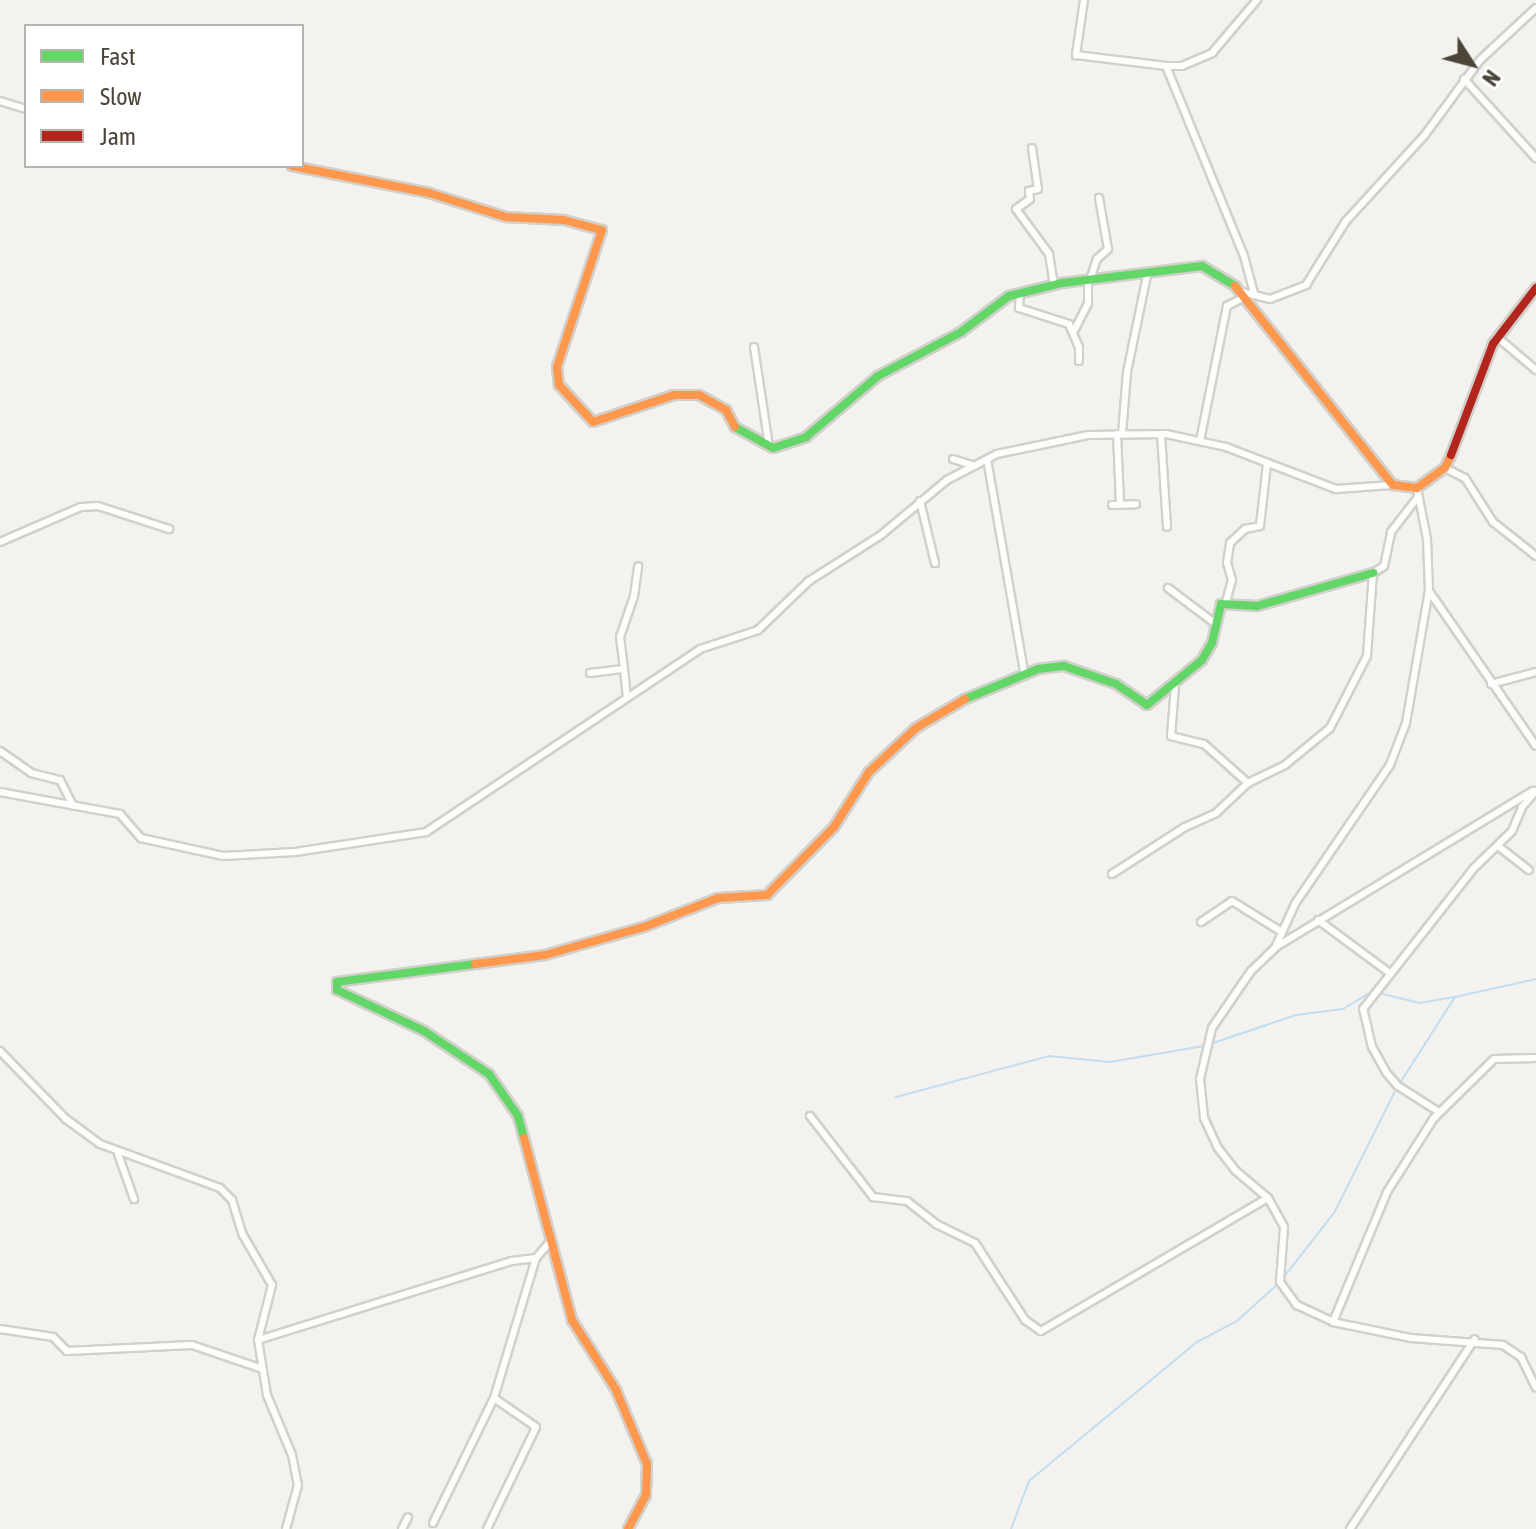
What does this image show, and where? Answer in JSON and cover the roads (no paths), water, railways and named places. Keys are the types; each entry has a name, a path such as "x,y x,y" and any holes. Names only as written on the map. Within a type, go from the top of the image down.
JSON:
{"street":[{"path":"1084,0 1076,55 1166,66 1212,53 1257,0"},
{"path":"302,168 429,193 506,217 564,220 602,230 557,367 559,385 593,422 674,395 699,395 726,410 738,432 769,447 806,437 878,376 961,332 1021,291 1202,266 1247,294 1270,299 1306,285 1346,221 1424,136 1464,79 1508,30 1536,8"},
{"path":"1166,66 1220,207 1244,256 1247,294 1393,485"},
{"path":"1464,79 1536,158"},
{"path":"0,101 24,108"},
{"path":"1032,148 1038,189 1029,191 1030,199 1016,209 1049,254 1054,285"},
{"path":"1079,361 1074,331 1088,303 1089,280 1097,259 1108,249 1099,198"},
{"path":"1120,503 1120,434 1127,372 1147,275"},
{"path":"1226,602 1257,606 1373,573 1384,566 1391,532 1417,492 1445,468 1497,337 1536,288"},
{"path":"1021,291 1019,308 1061,320 1074,331"},
{"path":"1200,441 1227,306 1247,294"},
{"path":"1497,337 1536,370"},
{"path":"754,347 769,447"},
{"path":"1161,434 1167,527"},
{"path":"0,792 120,814 141,838 223,856 295,852 426,832 442,826 548,746 700,649 758,630 809,581 881,535 920,501 972,465 987,459 1065,438 1161,434 1200,441 1336,489 1393,485 1417,492"},
{"path":"953,459 972,465"},
{"path":"987,459 1025,676"},
{"path":"628,1529 646,1495 647,1464 616,1390 572,1320 521,1125 498,1082 424,1031 345,997 337,990 337,982 431,973 571,949 718,898 767,895 834,827 869,772 916,728 969,696 1038,669 1064,666 1116,684 1144,706 1175,686 1208,652 1219,607 1226,602 1232,580 1227,563 1230,543 1245,529 1260,526 1267,464"},
{"path":"1445,468 1465,478 1493,522 1536,556"},
{"path":"1275,948 1400,741 1429,590 1417,492"},
{"path":"920,501 935,563"},
{"path":"1112,505 1136,504"},
{"path":"0,542 81,507 98,506 169,529"},
{"path":"627,696 620,637 638,566"},
{"path":"1112,874 1176,832 1216,813 1248,783 1314,744 1340,714 1367,656 1373,573"},
{"path":"1168,588 1216,624"},
{"path":"1429,590 1536,746"},
{"path":"590,673 624,669"},
{"path":"1491,684 1536,672"},
{"path":"1175,686 1171,736 1204,744 1248,783"},
{"path":"0,751 31,773 60,780 73,806"},
{"path":"1439,1112 1398,1086 1372,1047 1363,1009 1387,971 1498,846 1536,790"},
{"path":"1536,790 1275,948 1251,971 1212,1028 1200,1079 1204,1118 1218,1148 1236,1171 1268,1198 1286,1237 1280,1282 1297,1305 1333,1322 1411,1338 1475,1339 1503,1345 1521,1357 1536,1388"},
{"path":"1498,846 1529,870"},
{"path":"1201,922 1232,901 1282,932"},
{"path":"1318,920 1387,971"},
{"path":"0,1051 74,1127 118,1154 220,1188 232,1200 243,1235 272,1285 258,1340 260,1368 292,1455 298,1485 286,1529"},
{"path":"1333,1322 1335,1307 1387,1192 1439,1112 1494,1059 1536,1058"},
{"path":"810,1116 873,1197 907,1201 936,1224 975,1243 1025,1320 1041,1331 1268,1198"},
{"path":"118,1154 134,1199"},
{"path":"433,1523 494,1398 536,1258 550,1242"},
{"path":"258,1340 512,1261 536,1258"},
{"path":"1322,1317 1335,1307"},
{"path":"0,1329 53,1337 67,1351 192,1345 260,1368"},
{"path":"1350,1529 1475,1339"},
{"path":"487,1529 536,1427 494,1398"},
{"path":"402,1529 408,1517"}],"waterway":[{"path":"1400,1083 1455,997 1536,979"},
{"path":"896,1097 1049,1056 1110,1062 1204,1046 1296,1015 1343,1009 1373,991"},
{"path":"1379,993 1420,1003 1455,997"},
{"path":"1283,1278 1334,1213 1396,1089"},
{"path":"1011,1529 1029,1481 1197,1342 1237,1321 1279,1283"}]}
